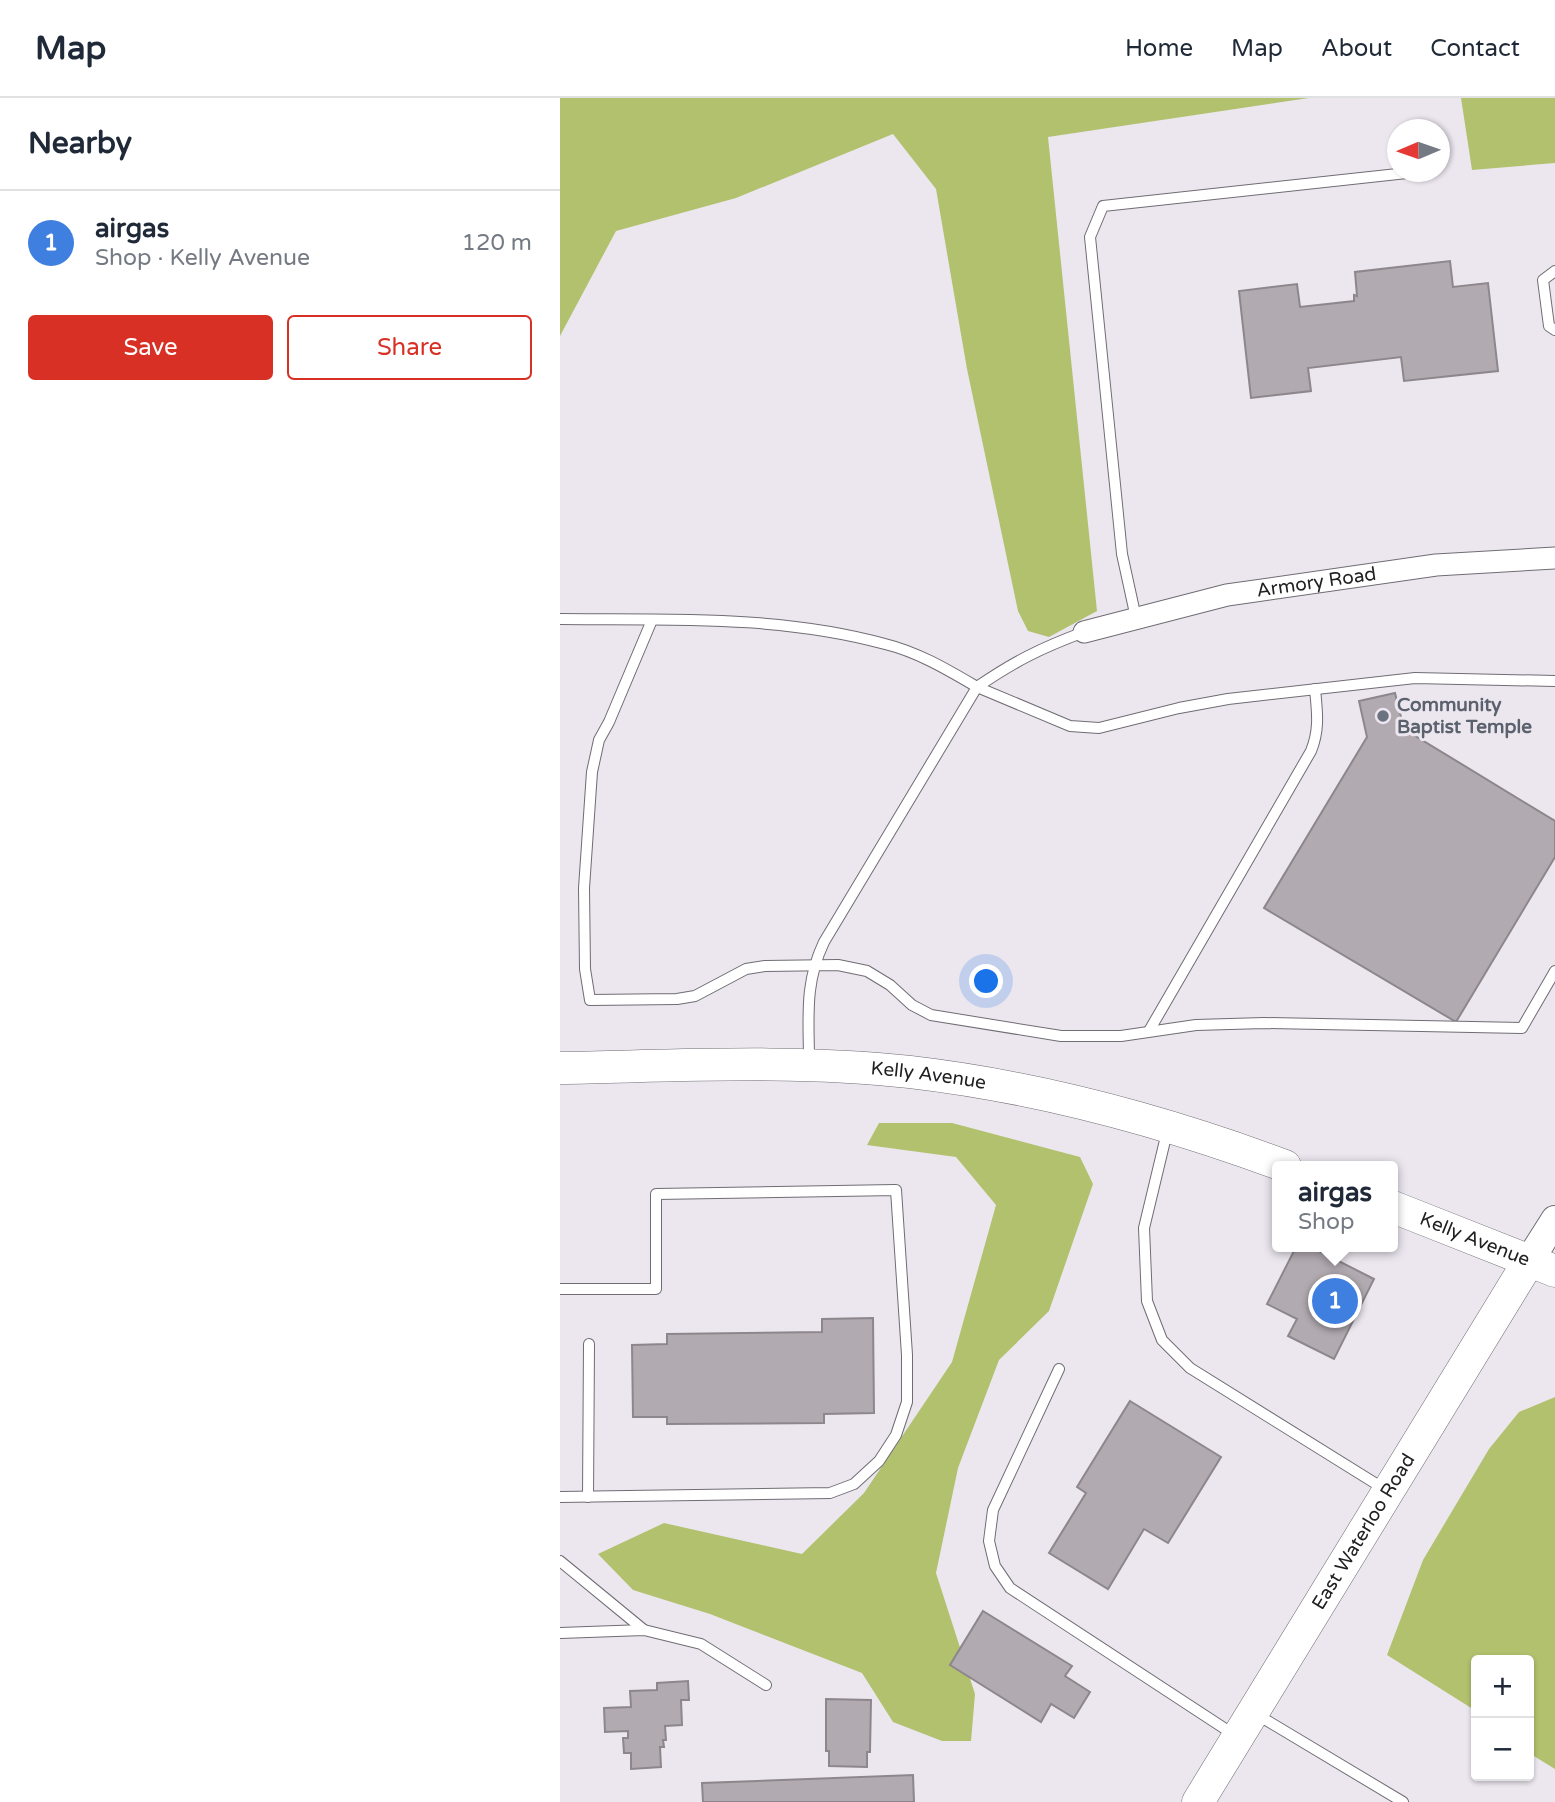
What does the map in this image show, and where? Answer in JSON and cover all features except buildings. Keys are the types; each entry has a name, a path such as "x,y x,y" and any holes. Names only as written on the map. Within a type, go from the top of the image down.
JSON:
{"main road":[{"name":"Kelly Avenue","path":"560,1068 809,1066 910,1072 1058,1097 1169,1126 1272,1162"},
{"name":"Kelly Avenue","path":"1398,1209 1542,1266"},
{"name":"East Waterloo Road","path":"1198,1802 1388,1491 1542,1266"}],"street":[{"name":"Armory Road","path":"1084,632 1240,593 1436,565 1555,558"},
{"path":"1542,1266 1555,1220"}],"lane":[{"path":"1136,618 1122,554 1090,237 1103,206 1387,175"},
{"path":"1555,271 1543,280 1549,326 1555,330"},
{"path":"560,619 756,623 848,635 888,644 937,664 977,687 1070,726 1100,728 1228,699 1415,678 1555,681"},
{"path":"652,620 599,740 592,772 584,888 585,969 590,1000 677,999 695,996 746,969 765,966 838,965 867,971 890,985 912,1005 931,1015 1060,1035 1121,1036 1196,1025 1264,1023 1522,1028 1555,971"},
{"path":"809,1066 808,996 813,965 824,942 977,687 1015,661 1040,648 1084,632"},
{"path":"1149,1031 1311,751 1317,736 1318,721 1315,689"},
{"path":"1169,1126 1144,1228 1147,1301 1162,1340 1190,1368 1388,1491"},
{"path":"560,1289 656,1289 656,1194 896,1190 907,1355 907,1402 896,1435 879,1461 854,1484 830,1493 560,1497"},
{"path":"589,1345 589,1497"},
{"path":"1059,1369 993,1510 989,1541 995,1566 1010,1588 1246,1725 1403,1802"},
{"path":"560,1561 644,1630"},
{"path":"560,1633 644,1630 701,1644 766,1685"}],"green space":[{"path":"560,98 1309,98 1048,137 1097,611 1049,637 1028,631 1018,611 967,369 936,189 893,134 736,198 616,231 560,336"},
{"path":"1461,98 1555,98 1555,163 1472,170"},
{"path":"879,1123 952,1123 1080,1157 1093,1184 1049,1311 999,1360 958,1468 936,1573 975,1694 971,1741 942,1741 893,1722 862,1673 710,1614 633,1590 598,1554 664,1523 802,1554 864,1493 952,1362 996,1205 956,1157 867,1145"},
{"path":"1555,1397 1555,1769 1534,1756 1534,1655 1471,1655 1471,1708 1387,1655 1423,1560 1489,1449 1519,1412"}],"place":[{"name":"Community Baptist Temple","path":"1383,716"},
{"name":"airgas","path":"1335,1301"}]}
